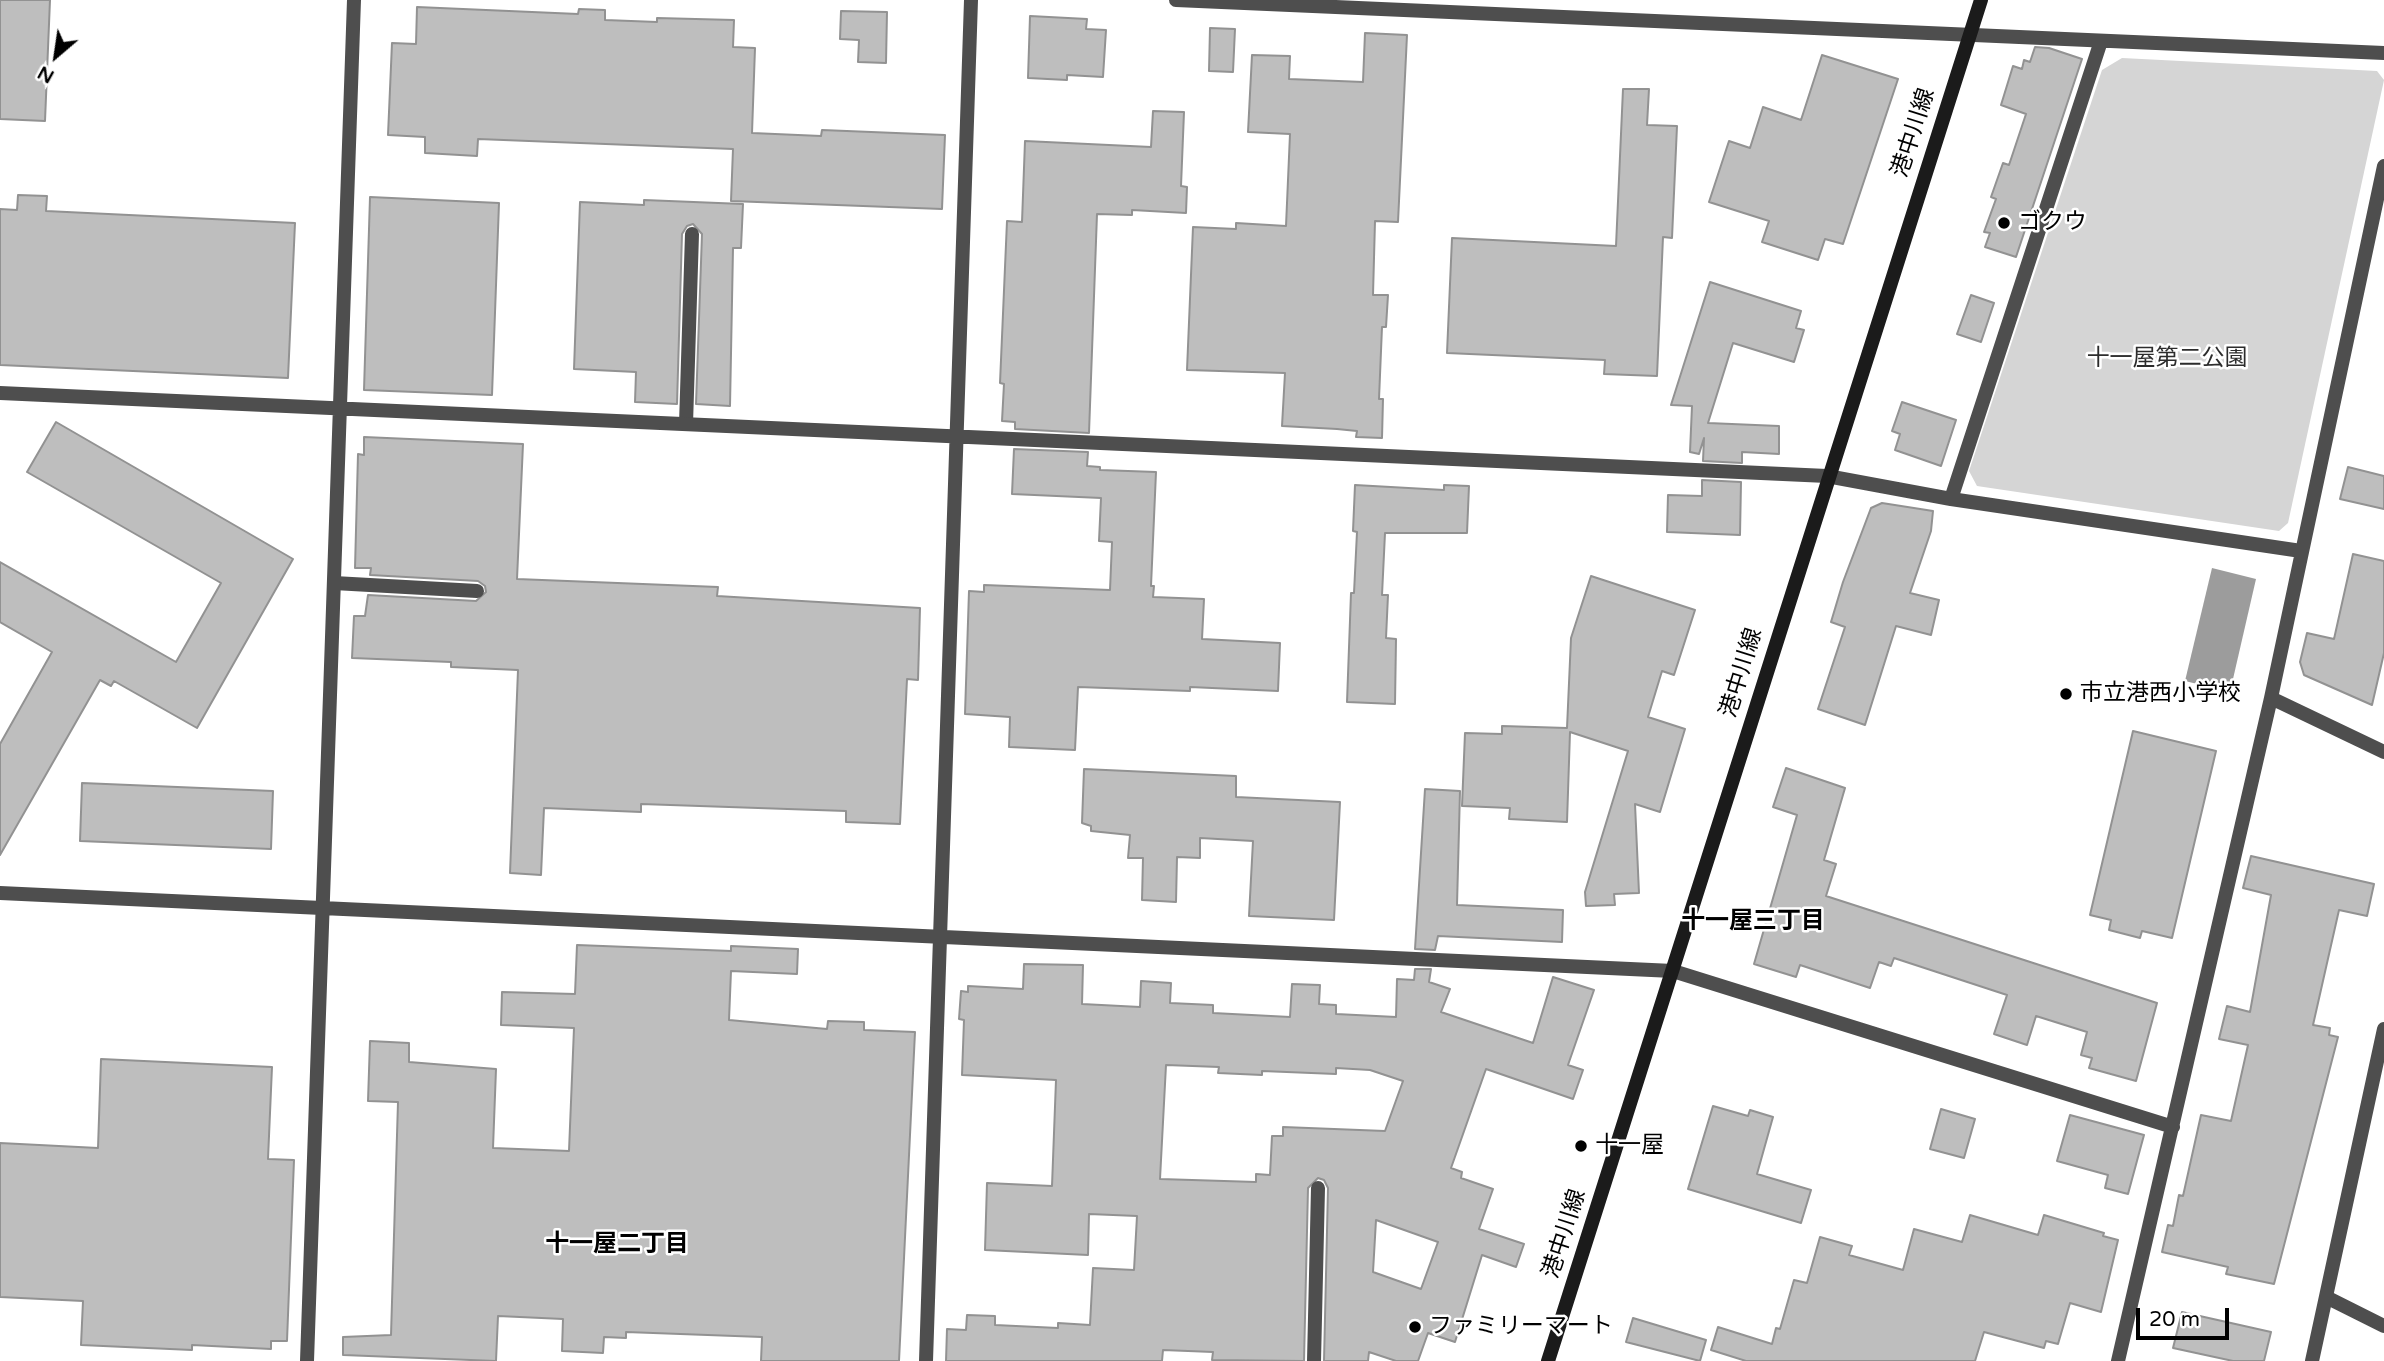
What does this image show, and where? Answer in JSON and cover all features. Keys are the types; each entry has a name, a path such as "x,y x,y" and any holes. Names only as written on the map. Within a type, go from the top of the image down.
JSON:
{"main road":[{"name":"港中川線","path":"1548,1361 1981,0"}],"street":[{"path":"307,1361 355,0"},
{"path":"926,1361 971,0"},
{"path":"1176,0 2384,53"},
{"path":"1951,499 2101,41"},
{"path":"2119,1361 2271,698 2384,166"},
{"path":"686,424 692,234"},
{"path":"0,393 1828,476 1951,499 2301,551"},
{"path":"334,583 477,591"},
{"path":"2271,698 2384,752"},
{"path":"0,893 1673,971 2173,1127"},
{"path":"2312,1361 2384,1029"},
{"path":"1314,1361 1318,1188"},
{"path":"2326,1297 2384,1326"}],"green space":[{"name":"十一屋第二公園","path":"2122,58 2377,71 2384,80 2288,523 2279,531 1977,486 1969,471 2102,70"}],"shaded area":[{"path":"2212,568 2256,579 2230,692 2185,681"}],"building":[{"path":"0,0 50,0 45,121 0,119"},
{"path":"417,7 578,14 579,9 605,10 605,20 734,20 733,47 755,48 752,133 821,136 822,130 945,135 942,209 731,201 733,149 478,139 477,156 425,153 425,137 388,135 392,43 416,44"},
{"path":"841,11 887,12 886,63 858,62 859,40 840,39"},
{"path":"1030,16 1087,19 1086,29 1106,30 1103,77 1067,75 1067,80 1028,78"},
{"path":"1210,28 1235,29 1233,72 1209,71"},
{"path":"1365,33 1407,35 1398,222 1375,221 1373,295 1388,295 1386,327 1382,327 1379,399 1383,399 1382,438 1356,437 1357,431 1282,426 1285,373 1187,370 1193,227 1236,229 1236,223 1286,226 1290,134 1248,132 1252,55 1290,56 1289,79 1363,82"},
{"path":"2035,47 2049,48 2082,59 2016,257 1985,247 1990,233 1984,232 1996,199 1991,197 2003,163 2009,165 2026,114 2001,105 2013,66 2022,69 2024,60 2030,62"},
{"path":"1822,55 1898,79 1843,244 1825,239 1818,260 1762,242 1769,221 1709,202 1729,141 1750,148 1763,107 1801,120"},
{"path":"1623,89 1649,89 1647,125 1677,126 1672,238 1663,237 1657,376 1604,374 1605,360 1447,353 1452,238 1616,246"},
{"path":"1153,111 1184,112 1181,186 1187,187 1186,213 1132,210 1132,215 1097,214 1089,433 1015,429 1015,422 1002,421 1004,384 1000,383 1007,221 1022,222 1025,141 1151,147"},
{"path":"18,195 47,196 46,211 295,223 288,378 0,365 0,209 17,210"},
{"path":"370,197 499,203 492,395 364,390"},
{"path":"644,200 743,204 741,248 733,248 730,406 696,404 702,234 693,224 687,226 682,234 677,404 635,402 636,372 574,369 580,202 644,205"},
{"path":"1710,282 1801,311 1796,328 1804,330 1794,362 1733,343 1708,423 1779,426 1779,454 1742,452 1742,463 1703,461 1704,438 1699,454 1690,452 1692,406 1671,405"},
{"path":"1971,295 1994,303 1981,342 1957,334"},
{"path":"1902,402 1956,420 1941,466 1895,450 1900,434 1892,431"},
{"path":"56,422 293,559 197,728 114,681 111,686 100,680 0,855 0,744 52,652 0,622 0,562 176,662 221,583 27,472"},
{"path":"364,437 523,444 517,579 718,587 717,596 920,608 918,680 907,679 900,824 846,822 846,811 641,804 641,812 544,808 541,875 510,873 518,670 451,667 451,662 352,658 354,616 365,616 368,595 476,601 486,592 485,586 478,581 370,575 371,568 355,568 358,454 364,455"},
{"path":"1014,449 1088,452 1087,466 1100,467 1100,470 1156,472 1151,586 1154,586 1153,597 1204,599 1202,639 1280,643 1278,691 1190,687 1190,691 1078,687 1075,750 1009,747 1010,717 965,714 969,591 984,592 984,585 1110,590 1112,542 1099,541 1101,498 1012,494"},
{"path":"2348,467 2384,476 2384,509 2340,499"},
{"path":"1702,480 1741,482 1740,535 1667,532 1668,495 1702,496"},
{"path":"1355,485 1444,490 1444,485 1469,486 1467,533 1385,533 1382,595 1388,595 1386,638 1396,639 1395,704 1347,702 1351,593 1354,593 1357,532 1353,531"},
{"path":"1882,503 1933,511 1931,531 1910,593 1939,600 1931,635 1896,626 1865,725 1818,709 1845,627 1831,622 1843,582 1871,508"},
{"path":"2353,554 2384,561 2384,653 2372,705 2304,675 2300,662 2307,633 2334,639"},
{"path":"1591,576 1695,610 1674,675 1662,671 1648,717 1685,729 1660,812 1635,804 1639,893 1614,894 1615,905 1586,906 1585,892 1628,751 1570,732 1567,822 1509,819 1510,808 1462,806 1465,733 1502,734 1502,726 1567,728 1571,638"},
{"path":"2133,731 2216,751 2172,938 2142,931 2140,938 2109,930 2111,920 2090,915"},
{"path":"1786,768 1845,788 1824,860 1836,864 1826,896 2157,1003 2136,1081 2089,1068 2092,1058 2081,1055 2087,1032 2036,1016 2027,1045 1994,1034 2007,995 1894,958 1891,966 1879,962 1870,988 1800,965 1796,977 1754,964 1797,815 1773,807"},
{"path":"1084,769 1236,776 1236,797 1340,802 1334,920 1249,916 1253,841 1200,838 1200,858 1177,857 1176,902 1142,900 1143,858 1128,858 1130,835 1091,831 1091,826 1082,823"},
{"path":"82,783 273,791 271,849 80,841"},
{"path":"1425,789 1460,791 1457,905 1563,910 1562,942 1438,936 1435,950 1415,949"},
{"path":"2251,856 2374,884 2367,916 2339,910 2313,1025 2330,1028 2329,1035 2338,1037 2274,1284 2226,1274 2228,1267 2162,1252 2168,1225 2173,1226 2179,1195 2183,1196 2201,1115 2231,1121 2248,1045 2219,1039 2227,1006 2250,1012 2271,895 2243,888"},
{"path":"577,945 731,951 731,946 798,949 797,974 731,971 729,1020 827,1029 828,1021 864,1022 864,1030 915,1032 899,1361 761,1361 762,1337 626,1332 626,1338 604,1337 603,1353 562,1351 563,1319 498,1316 496,1361 343,1355 343,1337 391,1335 398,1102 368,1101 370,1041 409,1043 409,1062 496,1069 493,1148 569,1151 574,1028 501,1025 502,992 575,994"},
{"path":"1024,964 1083,965 1082,1004 1140,1007 1141,981 1171,983 1170,1003 1213,1005 1213,1013 1290,1017 1292,984 1320,985 1319,1004 1336,1005 1336,1014 1396,1017 1397,979 1414,980 1415,969 1431,969 1429,982 1450,989 1441,1012 1533,1043 1553,977 1594,990 1568,1065 1583,1070 1573,1099 1486,1069 1451,1168 1462,1172 1461,1178 1493,1189 1479,1229 1524,1244 1516,1267 1482,1255 1455,1342 1428,1333 1418,1361 1396,1361 1369,1352 1368,1361 1324,1361 1328,1188 1324,1180 1318,1178 1308,1188 1304,1361 1212,1360 1213,1352 1163,1350 1162,1361 946,1361 947,1329 966,1330 967,1315 995,1316 995,1325 1058,1328 1058,1323 1090,1325 1093,1268 1134,1270 1137,1216 1089,1214 1088,1255 985,1250 987,1183 1052,1186 1056,1080 962,1075 964,1020 959,1019 961,991 968,992 968,986 1023,989","holes":["1166,1065 1219,1067 1218,1073 1262,1075 1262,1071 1336,1074 1336,1068 1370,1070 1403,1081 1385,1131 1283,1127 1283,1136 1272,1136 1270,1175 1256,1174 1256,1182 1160,1179","1376,1220 1438,1242 1421,1289 1373,1272"]},
{"path":"101,1059 272,1067 268,1159 294,1160 287,1341 271,1341 271,1349 192,1345 192,1350 81,1345 83,1301 0,1297 0,1143 98,1148"},
{"path":"1713,1106 1748,1116 1750,1110 1773,1117 1757,1174 1811,1190 1801,1223 1688,1189"},
{"path":"1941,1109 1975,1119 1964,1158 1930,1149"},
{"path":"2070,1115 2144,1135 2128,1194 2105,1188 2108,1175 2057,1161"},
{"path":"1970,1215 2038,1235 2044,1215 2104,1233 2103,1236 2118,1240 2101,1312 2070,1303 2058,1344 2046,1341 2044,1348 1984,1332 1975,1361 1746,1361 1711,1350 1718,1327 1772,1344 1776,1328 1780,1329 1794,1280 1807,1283 1820,1237 1852,1246 1849,1255 1903,1270 1914,1229 1962,1242"},
{"path":"2182,1312 2271,1332 2264,1361 2233,1361 2173,1348"},
{"path":"1633,1318 1706,1340 1700,1361 1626,1342"}],"place":[{"name":"ゴクウ","path":"2004,223"},
{"name":"市立港西小学校","path":"2066,694"},
{"name":"十一屋","path":"1581,1146"},
{"name":"ファミリーマート","path":"1415,1327"}],"district":[{"name":"十一屋三丁目","path":"1753,922"},
{"name":"十一屋二丁目","path":"617,1245"}]}
